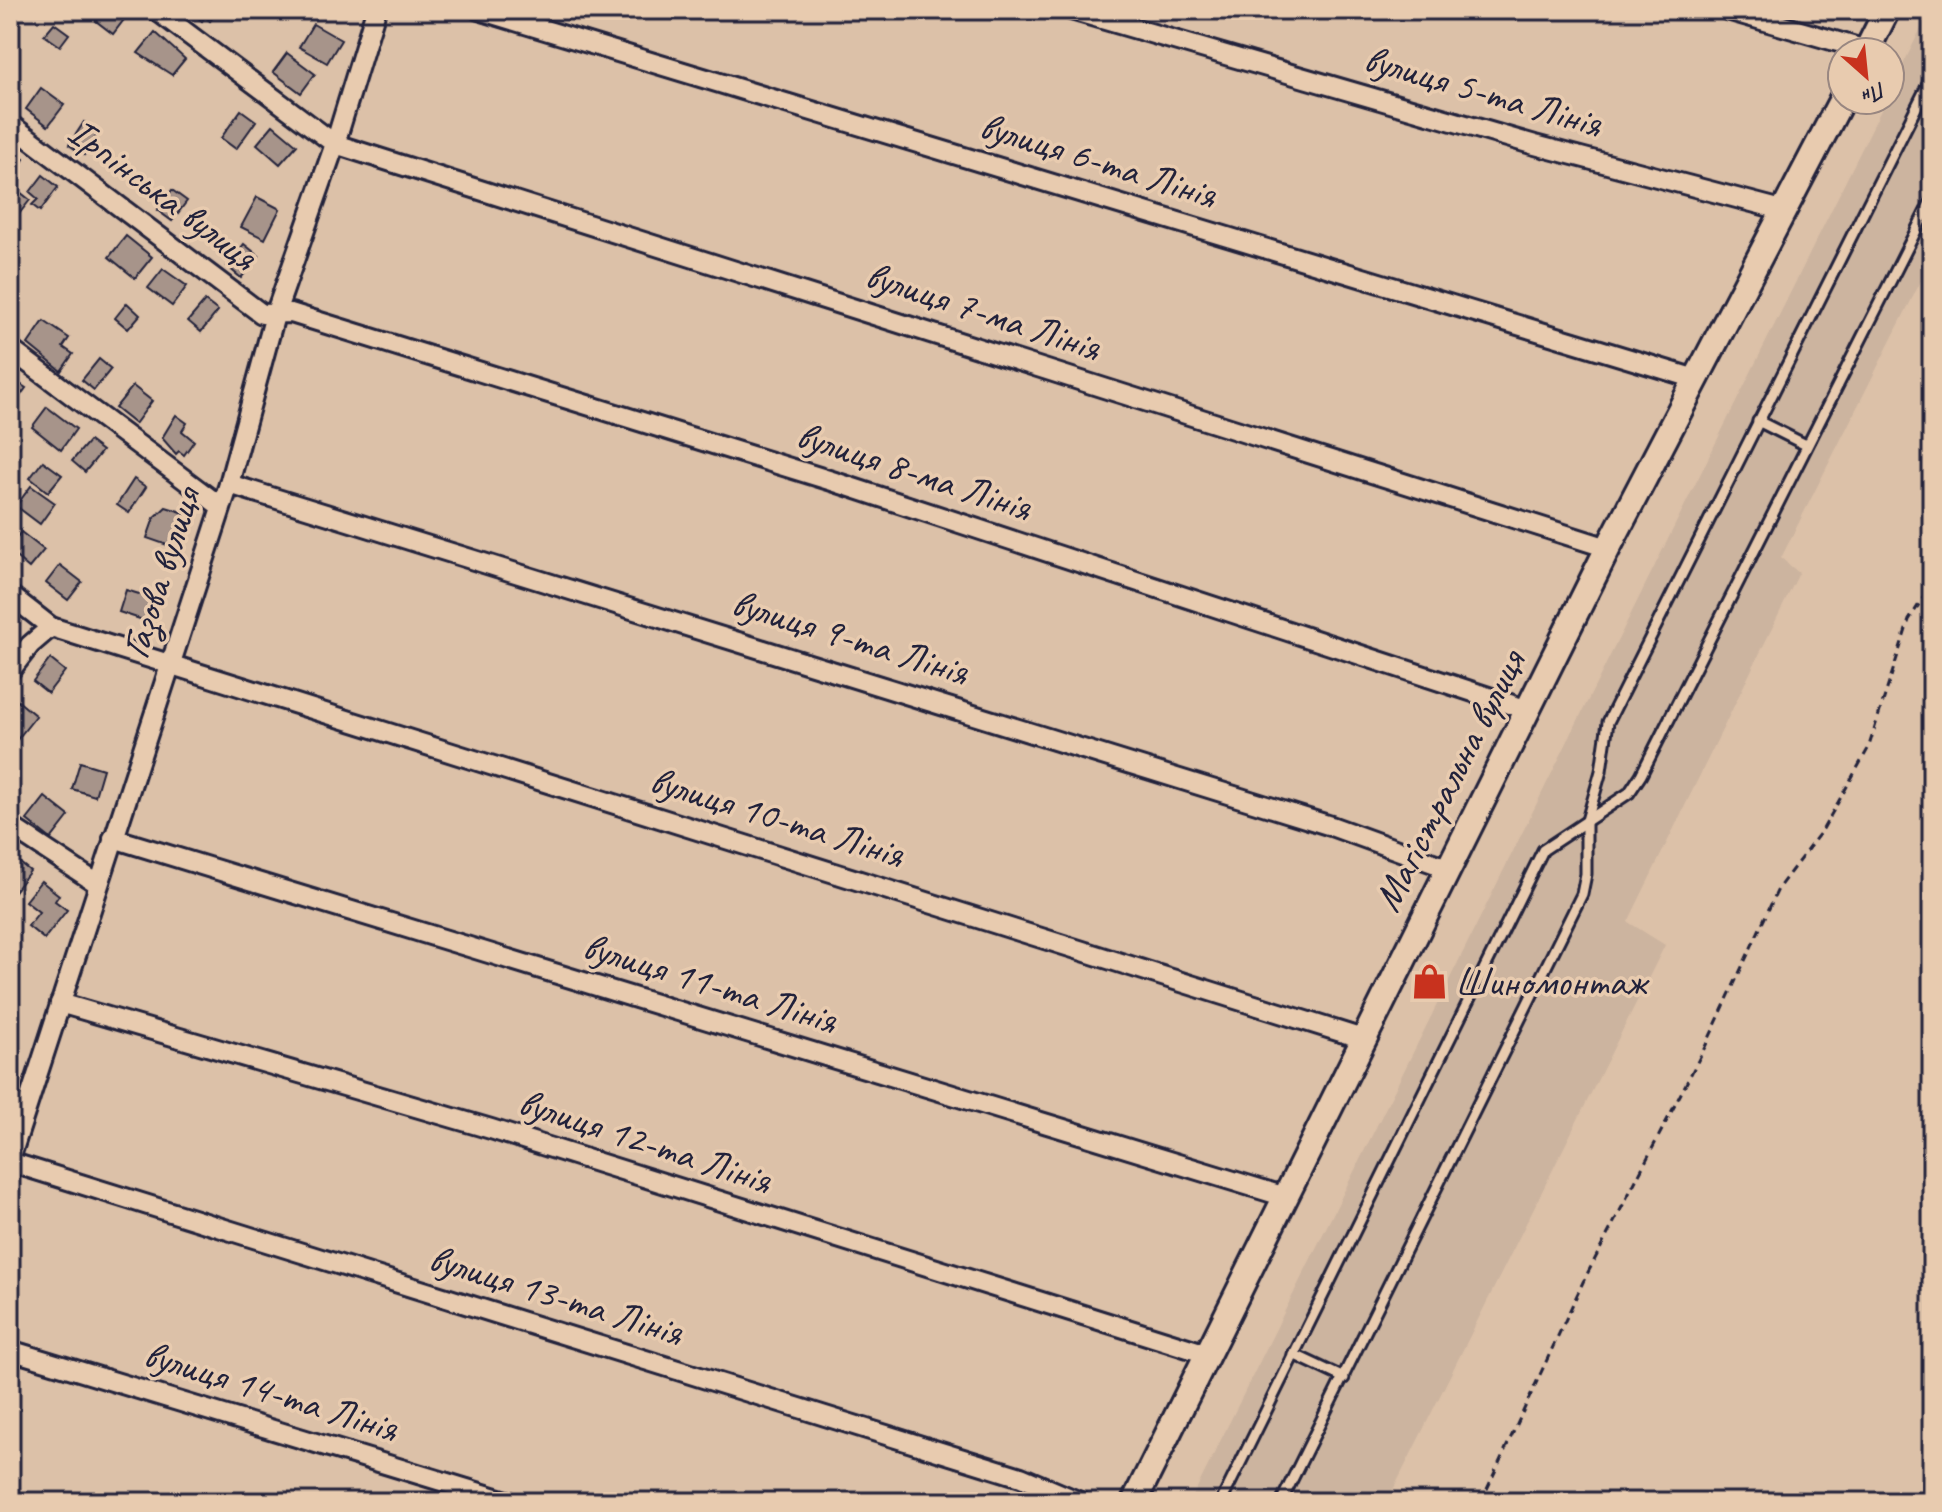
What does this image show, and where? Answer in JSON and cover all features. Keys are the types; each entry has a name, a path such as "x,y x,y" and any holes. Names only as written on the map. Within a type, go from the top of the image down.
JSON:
{"street":[{"name":"вулиця 7-ма Лінія","path":"156,10 335,144 1608,548"},
{"name":"Газова вулиця","path":"10,1160 229,484 275,315 335,144 376,10"},
{"name":"вулиця 6-та Лінія","path":"479,10 1696,379"},
{"name":"вулиця 5-та Лінія","path":"1071,10 1535,145 1786,211"},
{"path":"1727,10 1826,39"},
{"path":"1874,36 1887,10"},
{"name":"Магістральна вулиця","path":"1134,1502 1608,548 1834,116"},
{"name":"Ірпінська вулиця","path":"10,124 262,314 275,315"},
{"name":"вулиця 8-ма Лінія","path":"275,315 291,313 817,476 1528,710"},
{"path":"10,349 220,506"},
{"name":"вулиця 9-та Лінія","path":"229,484 1331,826 1447,868"},
{"name":"вулиця 10-та Лінія","path":"10,595 51,627 1363,1039"},
{"path":"10,671 30,645 51,627"},
{"path":"10,826 98,884"},
{"name":"вулиця 11-та Лінія","path":"113,838 1286,1197"},
{"name":"вулиця 12-та Лінія","path":"60,1003 491,1129 1207,1354"},
{"name":"вулиця 13-та Лінія","path":"10,1160 1021,1477 1080,1502"},
{"name":"вулиця 14-та Лінія","path":"10,1350 510,1502"}],"lane":[{"path":"1281,1502 1582,894 1586,874 1586,824 1601,771 1608,722 1932,76"},
{"path":"1221,1502 1543,850 1629,793 1641,775 1932,199"},
{"path":"1758,421 1806,445"},
{"path":"1293,1354 1344,1378"}],"path":[{"path":"1481,1502 1583,1282 1705,1047 1779,887 1823,829 1868,749 1909,620 1932,584"}],"shaded area":[{"path":"1930,10 1932,259 1781,558 1799,573 1628,922 1665,945 1387,1502 1190,1502 1878,116 1906,116 1906,59"}],"building":[{"path":"105,10 129,13 113,34 96,21"},
{"path":"188,10 219,10 210,21 205,17 202,21"},
{"path":"54,23 69,34 60,46 44,35"},
{"path":"313,24 341,40 327,63 299,47"},
{"path":"155,32 185,59 172,75 138,53"},
{"path":"287,53 315,74 301,93 273,72"},
{"path":"41,88 64,105 48,126 26,109"},
{"path":"241,110 256,121 236,149 221,138"},
{"path":"84,122 99,132 84,155 69,145"},
{"path":"273,125 297,145 280,164 257,144"},
{"path":"10,150 24,159 14,174 10,172"},
{"path":"43,175 58,187 40,211 32,205 38,199 30,192"},
{"path":"172,190 187,201 172,221 157,210"},
{"path":"20,192 30,200 15,219 10,216 10,205"},
{"path":"257,197 280,209 265,239 241,227"},
{"path":"126,236 152,257 135,278 109,257"},
{"path":"244,244 259,256 241,278 227,266"},
{"path":"163,269 187,286 172,306 148,288"},
{"path":"205,301 218,311 201,332 188,321"},
{"path":"127,303 140,315 128,329 115,318"},
{"path":"44,321 69,338 63,347 73,354 61,371 28,344"},
{"path":"99,359 111,369 94,390 82,380"},
{"path":"10,377 26,388 10,410"},
{"path":"133,386 152,401 135,424 115,408"},
{"path":"47,407 76,429 61,450 32,427"},
{"path":"176,415 187,423 182,431 194,441 184,455 179,451 176,454 162,438"},
{"path":"89,441 102,451 85,472 72,461"},
{"path":"43,461 62,475 48,492 30,478"},
{"path":"134,479 146,487 129,513 117,505"},
{"path":"31,486 55,503 40,524 16,506"},
{"path":"166,507 185,513 173,547 147,538 154,518"},
{"path":"21,532 44,550 29,568 10,552 10,545"},
{"path":"60,565 82,582 68,600 46,583"},
{"path":"126,590 159,600 152,623 119,612"},
{"path":"50,659 65,671 48,693 33,681"},
{"path":"18,701 36,716 12,746 10,711"},
{"path":"80,762 103,769 95,796 72,789"},
{"path":"45,797 69,816 51,839 27,820"},
{"path":"10,855 30,871 12,894 10,892"},
{"path":"41,881 59,895 55,901 67,910 44,939 28,926 39,912 25,901"}],"place":[{"name":"Шиномонтаж","path":"1429,982"}]}
